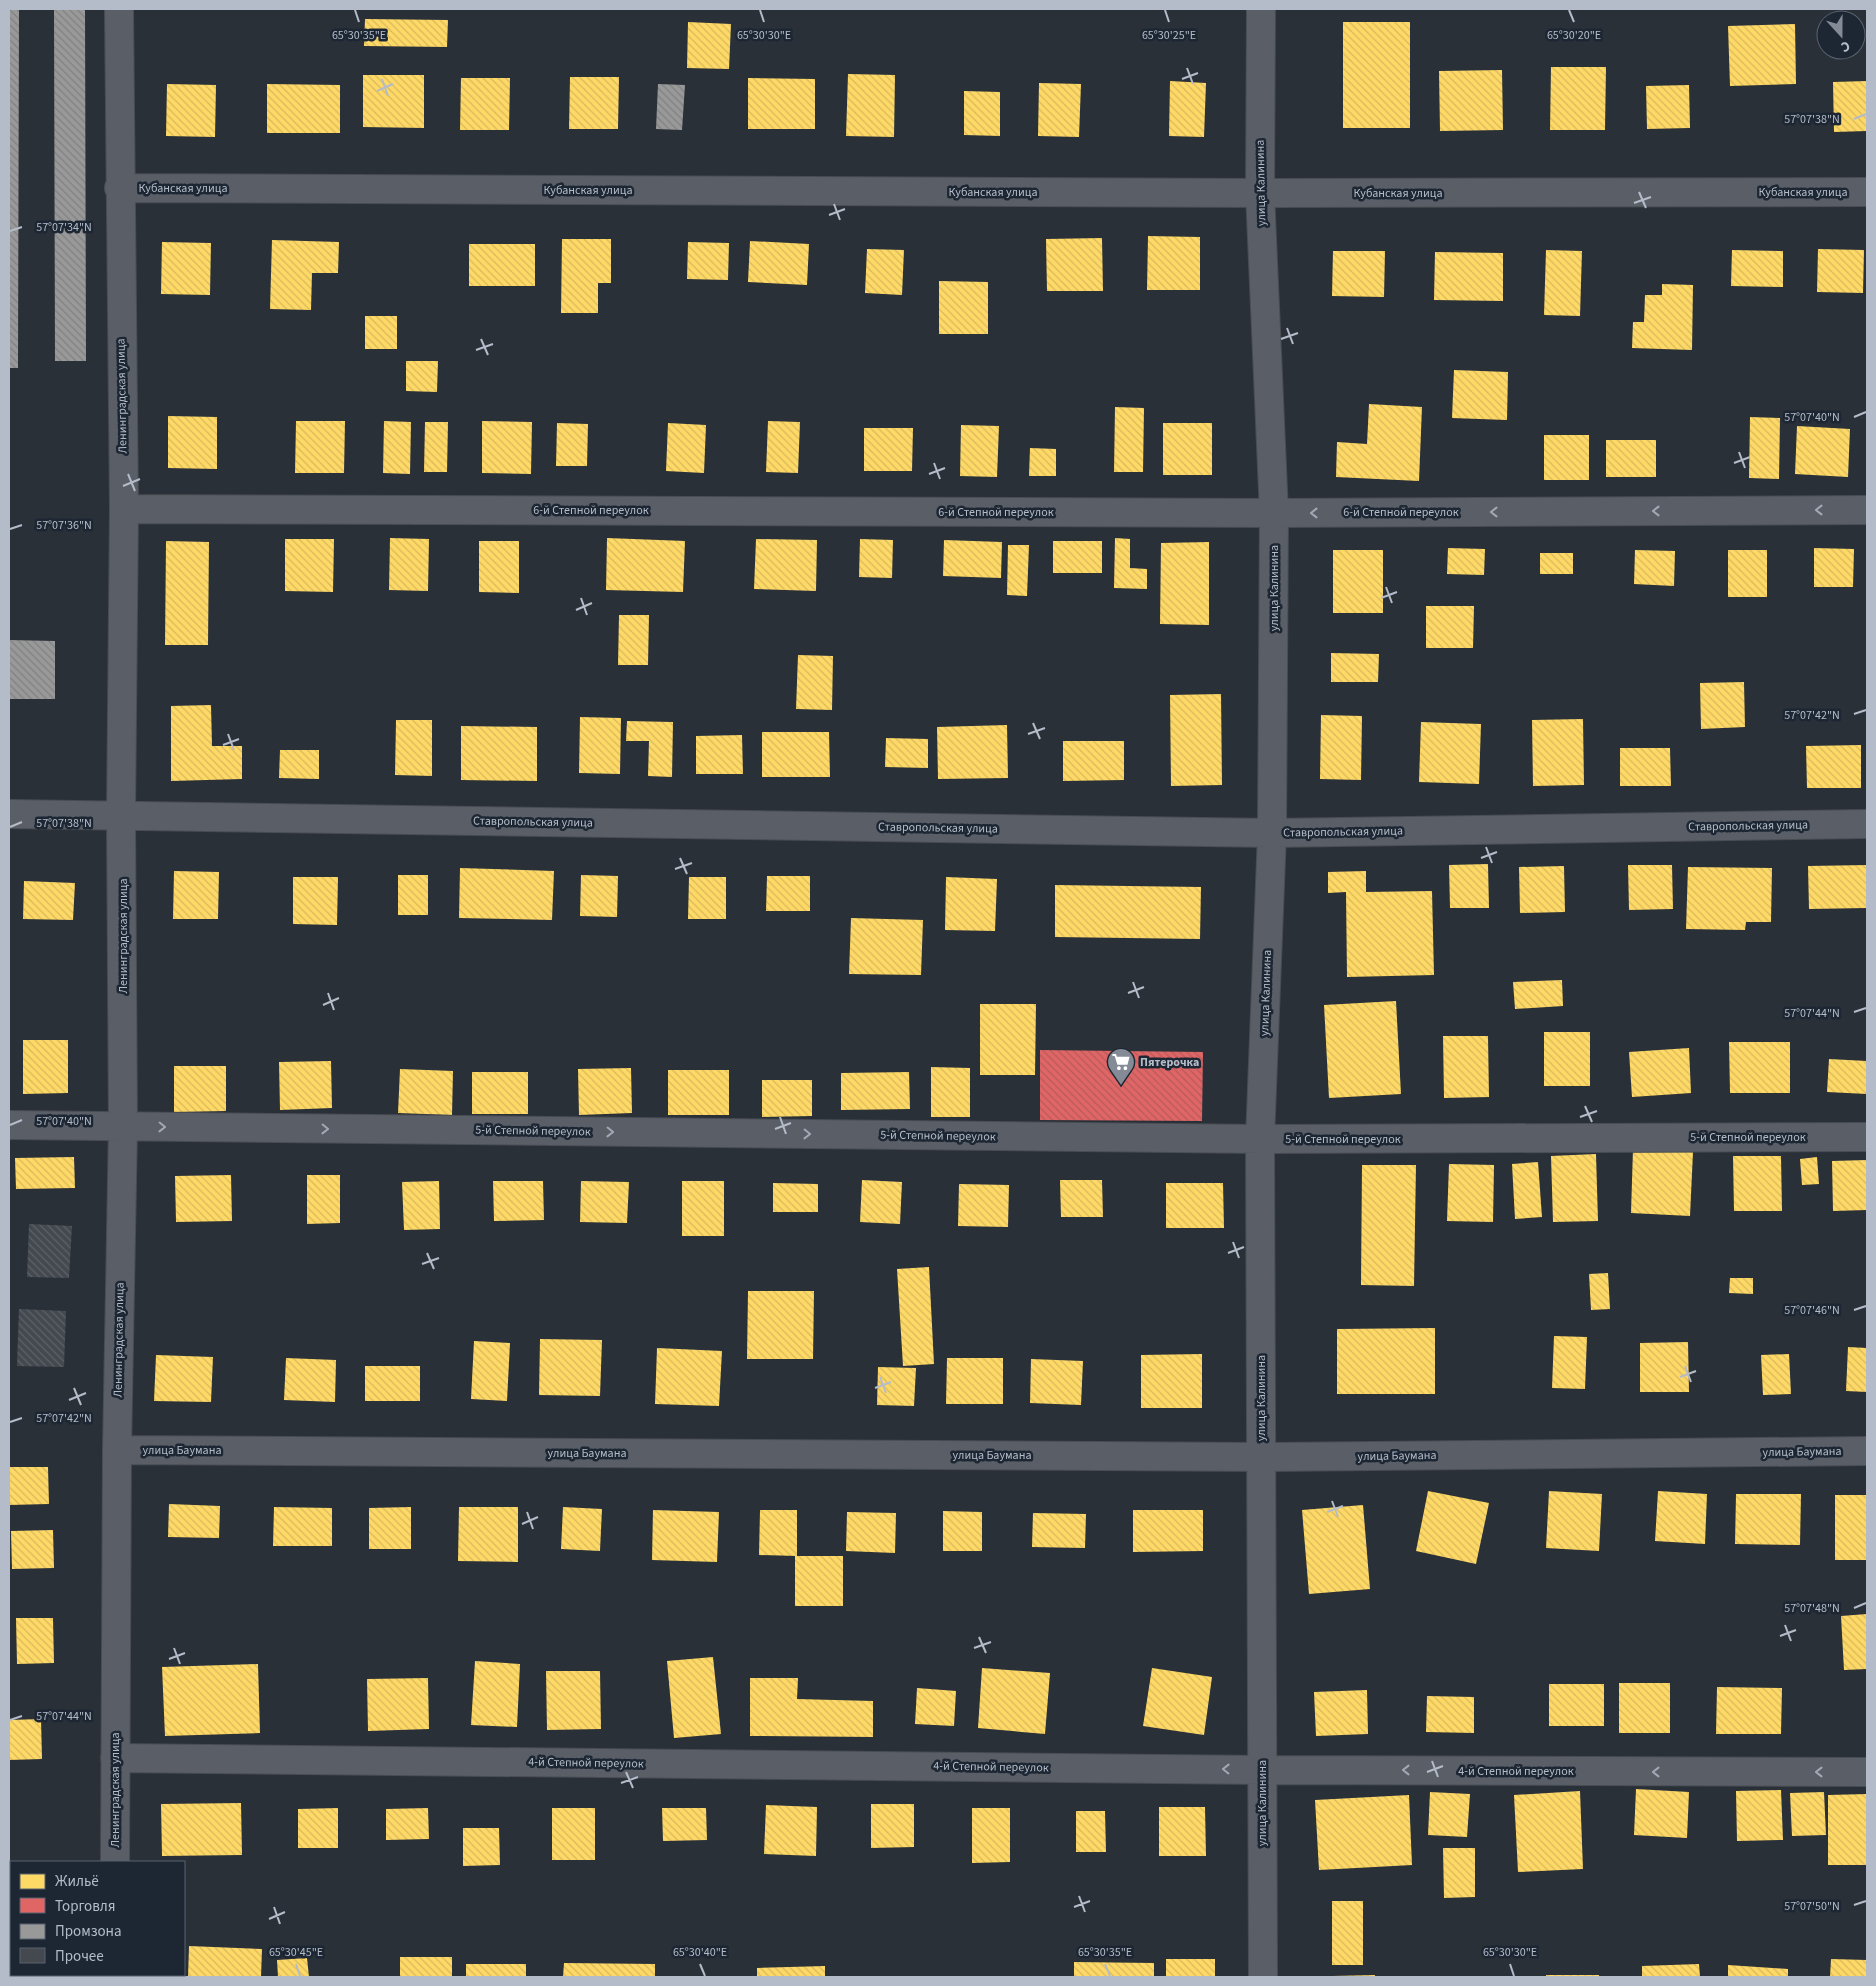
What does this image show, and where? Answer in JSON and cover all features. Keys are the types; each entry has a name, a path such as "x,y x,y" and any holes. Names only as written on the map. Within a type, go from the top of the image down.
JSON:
{"street":[{"name":"Ленинградская улица","path":"115,1861 117,1450 123,1127 121,815 124,509 119,188 119,9"},
{"name":"улица Калинина","path":"1261,9 1260,193 1274,513 1272,833 1260,1139 1262,1977"},
{"name":"Кубанская улица","path":"119,188 1260,193 1867,192"},
{"name":"6-й Степной переулок","path":"124,509 1274,513 1867,510"},
{"name":"Ставропольская улица","path":"9,814 1272,833 1867,824"},
{"name":"5-й Степной переулок","path":"9,1125 1260,1139 1867,1137"},
{"name":"улица Баумана","path":"117,1450 1261,1457 1867,1452"},
{"name":"4-й Степной переулок","path":"115,1758 1262,1770 1867,1772"}],"building: Жильё":[{"path":"365,19 448,20 447,47 364,46"},
{"path":"688,22 731,24 729,69 687,68"},
{"path":"1343,22 1410,22 1410,128 1343,128"},
{"path":"1795,24 1796,84 1730,86 1728,26"},
{"path":"1551,67 1606,67 1605,130 1550,130"},
{"path":"1502,70 1503,130 1440,131 1439,71"},
{"path":"848,74 895,75 894,137 846,136"},
{"path":"363,75 424,75 424,128 363,127"},
{"path":"570,77 619,77 618,129 569,129"},
{"path":"461,78 510,78 509,130 460,130"},
{"path":"748,78 815,79 815,129 748,129"},
{"path":"1170,81 1206,83 1204,137 1169,136"},
{"path":"1867,81 1867,131 1834,132 1833,82"},
{"path":"1039,83 1081,84 1079,137 1038,136"},
{"path":"167,84 216,85 215,137 166,136"},
{"path":"267,84 340,85 340,133 267,133"},
{"path":"1689,85 1690,128 1647,129 1646,86"},
{"path":"964,91 1000,92 1000,136 964,135"},
{"path":"1148,236 1200,237 1200,290 1147,290"},
{"path":"1102,238 1103,291 1047,291 1046,239"},
{"path":"562,239 611,239 611,283 598,283 598,313 561,313"},
{"path":"272,240 339,242 338,273 312,273 311,310 270,309"},
{"path":"750,241 809,244 807,285 748,282"},
{"path":"162,242 211,243 210,295 161,294"},
{"path":"688,242 729,243 728,280 687,279"},
{"path":"469,244 535,244 535,286 469,286"},
{"path":"867,249 904,250 902,295 865,293"},
{"path":"1818,249 1864,250 1863,293 1817,292"},
{"path":"1546,250 1582,251 1580,316 1544,315"},
{"path":"1732,250 1783,251 1783,287 1731,286"},
{"path":"1333,251 1385,251 1384,297 1332,296"},
{"path":"1435,252 1503,253 1503,301 1434,300"},
{"path":"939,281 988,282 988,334 939,334"},
{"path":"1662,284 1693,285 1692,350 1632,348 1633,322 1644,322 1645,295 1662,295"},
{"path":"365,316 397,316 397,349 365,349"},
{"path":"406,361 438,361 437,392 406,391"},
{"path":"1454,370 1508,372 1507,420 1452,418"},
{"path":"1369,404 1422,407 1419,481 1336,477 1337,442 1367,444"},
{"path":"1115,407 1144,408 1143,472 1114,472"},
{"path":"168,416 217,417 217,469 168,468"},
{"path":"1750,417 1780,418 1779,479 1749,478"},
{"path":"296,421 345,421 344,473 295,473"},
{"path":"384,421 411,422 410,474 383,473"},
{"path":"482,421 532,422 531,474 482,473"},
{"path":"768,421 800,422 798,473 766,472"},
{"path":"425,422 448,422 447,472 424,472"},
{"path":"557,423 588,424 587,466 556,466"},
{"path":"668,423 706,425 704,473 666,471"},
{"path":"1163,423 1212,423 1212,475 1163,475"},
{"path":"961,425 999,426 997,477 960,476"},
{"path":"1797,426 1850,429 1848,477 1795,474"},
{"path":"864,428 913,428 912,471 864,471"},
{"path":"1544,435 1589,435 1589,480 1544,480"},
{"path":"1606,440 1656,440 1656,477 1606,477"},
{"path":"1030,448 1056,449 1056,476 1029,476"},
{"path":"390,538 429,539 428,591 389,590"},
{"path":"607,538 685,541 683,592 606,590"},
{"path":"1115,538 1130,539 1130,568 1147,569 1147,589 1114,588"},
{"path":"285,539 334,539 333,592 285,591"},
{"path":"756,539 817,540 816,591 754,589"},
{"path":"860,539 893,540 892,578 859,577"},
{"path":"944,540 1002,542 1001,578 943,576"},
{"path":"166,541 209,542 208,645 165,645"},
{"path":"479,541 519,541 519,593 479,592"},
{"path":"1053,541 1102,541 1102,573 1053,573"},
{"path":"1209,542 1209,625 1160,624 1161,543"},
{"path":"1008,545 1029,545 1027,596 1007,595"},
{"path":"1448,548 1485,549 1484,575 1447,574"},
{"path":"1814,548 1854,549 1853,587 1814,587"},
{"path":"1333,550 1383,550 1383,613 1333,613"},
{"path":"1635,550 1675,551 1674,586 1634,584"},
{"path":"1728,550 1767,550 1767,597 1728,597"},
{"path":"1540,553 1573,553 1573,574 1540,574"},
{"path":"1426,606 1474,606 1473,648 1426,648"},
{"path":"619,615 649,615 648,665 618,665"},
{"path":"1331,653 1379,654 1378,682 1331,682"},
{"path":"798,655 833,656 832,710 796,709"},
{"path":"1744,682 1745,727 1701,729 1700,683"},
{"path":"1221,694 1222,785 1171,786 1170,695"},
{"path":"211,705 212,746 242,746 242,779 171,781 171,706"},
{"path":"1321,715 1362,716 1361,780 1320,779"},
{"path":"580,717 621,718 620,774 579,773"},
{"path":"1583,719 1584,785 1533,786 1532,720"},
{"path":"396,720 432,720 432,776 395,775"},
{"path":"627,721 673,722 672,777 648,776 649,741 626,741"},
{"path":"1421,722 1481,724 1479,784 1419,782"},
{"path":"1007,725 1008,778 938,779 937,727"},
{"path":"461,726 537,727 537,781 461,780"},
{"path":"762,732 829,732 830,777 762,777"},
{"path":"742,735 743,774 696,774 696,736"},
{"path":"886,738 928,739 928,768 885,767"},
{"path":"1063,741 1124,741 1124,780 1063,781"},
{"path":"1861,745 1861,788 1807,788 1806,746"},
{"path":"1620,748 1670,748 1671,786 1620,786"},
{"path":"280,750 319,750 319,779 279,778"},
{"path":"1488,864 1489,908 1450,908 1449,865"},
{"path":"1628,865 1672,865 1673,909 1629,910"},
{"path":"1867,865 1867,908 1809,909 1808,866"},
{"path":"1564,866 1565,912 1520,913 1519,867"},
{"path":"1688,867 1772,868 1771,922 1746,922 1745,930 1686,929"},
{"path":"460,868 554,871 552,920 459,918"},
{"path":"174,871 219,872 218,919 173,919"},
{"path":"1366,871 1366,892 1432,891 1434,975 1347,977 1346,892 1328,893 1328,872"},
{"path":"398,875 428,875 428,915 398,915"},
{"path":"581,875 618,876 617,917 580,916"},
{"path":"767,876 810,876 810,911 766,911"},
{"path":"293,877 338,877 337,925 293,924"},
{"path":"689,877 726,877 726,919 688,919"},
{"path":"946,877 997,879 995,931 945,930"},
{"path":"24,881 75,883 73,920 23,919"},
{"path":"1055,885 1201,887 1200,939 1055,937"},
{"path":"851,918 923,920 921,975 849,974"},
{"path":"1562,980 1563,1006 1515,1009 1513,982"},
{"path":"1396,1001 1401,1094 1329,1098 1324,1005"},
{"path":"980,1004 1036,1004 1035,1075 980,1075"},
{"path":"1544,1032 1590,1032 1590,1086 1544,1086"},
{"path":"1443,1036 1488,1036 1489,1097 1444,1098"},
{"path":"23,1040 68,1040 68,1093 23,1094"},
{"path":"1729,1042 1790,1042 1790,1093 1730,1093"},
{"path":"1689,1048 1691,1093 1632,1097 1629,1052"},
{"path":"1829,1059 1867,1061 1867,1094 1827,1092"},
{"path":"331,1061 332,1108 280,1110 279,1062"},
{"path":"174,1066 226,1066 226,1111 174,1112"},
{"path":"931,1067 970,1068 970,1117 931,1117"},
{"path":"631,1068 632,1113 579,1115 578,1069"},
{"path":"400,1069 453,1071 452,1115 398,1113"},
{"path":"668,1070 729,1070 729,1115 668,1115"},
{"path":"472,1072 528,1072 528,1114 472,1114"},
{"path":"909,1072 910,1109 841,1110 841,1073"},
{"path":"762,1080 812,1080 812,1116 762,1117"},
{"path":"1633,1149 1693,1152 1690,1216 1631,1213"},
{"path":"1596,1154 1598,1221 1553,1222 1551,1156"},
{"path":"1733,1156 1781,1156 1782,1211 1734,1211"},
{"path":"74,1157 75,1188 16,1189 15,1158"},
{"path":"1817,1157 1819,1184 1802,1185 1800,1159"},
{"path":"1867,1160 1867,1210 1833,1211 1832,1161"},
{"path":"1538,1162 1542,1217 1515,1219 1512,1164"},
{"path":"1449,1164 1494,1165 1493,1222 1447,1221"},
{"path":"1362,1165 1416,1165 1414,1286 1361,1285"},
{"path":"231,1175 232,1221 176,1222 175,1176"},
{"path":"307,1175 340,1175 340,1223 307,1224"},
{"path":"862,1180 902,1182 900,1224 860,1222"},
{"path":"1060,1180 1102,1180 1103,1217 1061,1217"},
{"path":"439,1181 440,1229 404,1230 402,1182"},
{"path":"493,1181 543,1181 544,1220 494,1221"},
{"path":"581,1181 629,1182 627,1223 580,1222"},
{"path":"682,1181 724,1181 724,1236 682,1236"},
{"path":"773,1183 818,1184 818,1212 773,1212"},
{"path":"1166,1183 1223,1183 1224,1228 1166,1228"},
{"path":"959,1184 1009,1185 1008,1227 958,1226"},
{"path":"929,1267 934,1364 903,1366 897,1269"},
{"path":"1608,1273 1610,1309 1591,1310 1589,1274"},
{"path":"1730,1278 1753,1278 1753,1294 1729,1293"},
{"path":"748,1291 814,1291 813,1359 747,1359"},
{"path":"1435,1328 1435,1394 1337,1394 1337,1329"},
{"path":"1554,1336 1587,1337 1585,1389 1552,1388"},
{"path":"540,1339 602,1340 600,1396 539,1395"},
{"path":"474,1341 510,1343 507,1401 471,1399"},
{"path":"1688,1342 1689,1392 1640,1392 1640,1343"},
{"path":"1848,1347 1867,1348 1867,1392 1846,1391"},
{"path":"657,1348 722,1351 719,1406 655,1404"},
{"path":"1202,1354 1202,1408 1141,1408 1141,1355"},
{"path":"1789,1354 1791,1394 1763,1395 1761,1355"},
{"path":"156,1355 213,1357 211,1402 154,1401"},
{"path":"286,1358 336,1360 335,1402 284,1400"},
{"path":"947,1358 1003,1358 1003,1404 946,1404"},
{"path":"1031,1359 1083,1361 1081,1405 1030,1403"},
{"path":"365,1366 420,1366 420,1401 365,1401"},
{"path":"878,1367 916,1368 914,1406 877,1405"},
{"path":"9,1467 48,1467 49,1504 9,1505"},
{"path":"1428,1491 1489,1503 1476,1564 1416,1551"},
{"path":"1549,1491 1602,1494 1599,1551 1546,1548"},
{"path":"1658,1491 1707,1494 1705,1544 1655,1541"},
{"path":"1736,1494 1801,1494 1800,1545 1735,1544"},
{"path":"1835,1495 1867,1495 1867,1560 1835,1560"},
{"path":"169,1504 220,1506 219,1538 168,1537"},
{"path":"1363,1505 1370,1589 1309,1594 1302,1510"},
{"path":"274,1507 332,1508 332,1546 273,1546"},
{"path":"411,1507 411,1549 369,1549 369,1508"},
{"path":"459,1507 518,1507 518,1562 458,1561"},
{"path":"563,1507 602,1509 600,1551 561,1549"},
{"path":"653,1510 719,1512 717,1562 652,1560"},
{"path":"760,1510 797,1510 797,1556 759,1555"},
{"path":"1133,1510 1203,1510 1203,1551 1133,1552"},
{"path":"943,1511 982,1512 982,1551 943,1551"},
{"path":"847,1512 896,1513 895,1553 846,1551"},
{"path":"1033,1513 1086,1514 1085,1548 1032,1547"},
{"path":"53,1530 54,1568 12,1569 11,1531"},
{"path":"795,1556 843,1556 843,1606 795,1606"},
{"path":"1867,1614 1867,1669 1844,1670 1841,1616"},
{"path":"16,1618 53,1618 54,1663 17,1664"},
{"path":"713,1657 721,1734 674,1738 667,1661"},
{"path":"475,1661 520,1664 517,1727 471,1725"},
{"path":"258,1664 260,1733 165,1736 162,1667"},
{"path":"982,1668 1050,1673 1045,1734 978,1728"},
{"path":"1152,1668 1212,1677 1204,1735 1143,1726"},
{"path":"546,1671 600,1671 601,1729 547,1730"},
{"path":"428,1678 429,1729 368,1731 367,1679"},
{"path":"750,1678 798,1678 797,1699 873,1701 873,1737 750,1736"},
{"path":"1619,1683 1670,1683 1670,1733 1619,1733"},
{"path":"1549,1684 1604,1684 1604,1726 1549,1726"},
{"path":"1717,1687 1782,1688 1781,1734 1716,1734"},
{"path":"917,1688 956,1691 954,1726 915,1724"},
{"path":"1367,1690 1368,1734 1316,1736 1314,1692"},
{"path":"1427,1696 1474,1697 1474,1733 1426,1732"},
{"path":"41,1719 42,1759 9,1760 9,1720"},
{"path":"1636,1789 1689,1792 1687,1838 1634,1835"},
{"path":"1781,1790 1783,1840 1737,1841 1736,1791"},
{"path":"1580,1791 1583,1869 1518,1872 1514,1795"},
{"path":"1430,1792 1470,1794 1467,1837 1428,1835"},
{"path":"1824,1792 1826,1835 1792,1836 1790,1793"},
{"path":"1867,1794 1867,1865 1828,1865 1828,1795"},
{"path":"1409,1795 1412,1865 1319,1870 1315,1800"},
{"path":"241,1803 242,1855 162,1856 161,1804"},
{"path":"871,1804 914,1804 914,1847 871,1848"},
{"path":"766,1805 817,1807 816,1856 764,1854"},
{"path":"1159,1807 1205,1807 1206,1856 1159,1856"},
{"path":"338,1808 338,1848 298,1848 298,1809"},
{"path":"428,1808 429,1839 386,1840 386,1809"},
{"path":"552,1808 595,1808 595,1860 552,1860"},
{"path":"662,1808 706,1808 707,1840 663,1841"},
{"path":"972,1808 1010,1808 1010,1862 972,1863"},
{"path":"1076,1811 1105,1811 1106,1852 1076,1852"},
{"path":"463,1828 499,1828 500,1865 463,1866"},
{"path":"1443,1848 1475,1848 1475,1897 1444,1898"},
{"path":"1332,1901 1363,1901 1363,1965 1332,1965"},
{"path":"189,1946 262,1949 261,1977 188,1977"},
{"path":"400,1957 452,1957 452,1977 400,1977"},
{"path":"307,1958 309,1977 278,1977 277,1960"},
{"path":"1166,1959 1215,1959 1215,1977 1166,1977"},
{"path":"1831,1959 1867,1960 1867,1977 1830,1977"},
{"path":"1074,1962 1154,1963 1154,1977 1074,1977"},
{"path":"564,1963 655,1964 655,1977 563,1977"},
{"path":"466,1964 526,1964 526,1977 466,1977"},
{"path":"1699,1964 1700,1977 1642,1977 1642,1966"},
{"path":"1728,1965 1788,1969 1788,1977 1728,1977"},
{"path":"825,1966 825,1977 757,1977 757,1968"},
{"path":"1375,1975 1375,1977 1332,1977 1332,1976"},
{"path":"1546,1975 1599,1975 1599,1977 1546,1977"}],"building: Торговля":[{"name":"Пятерочка","path":"1040,1050 1203,1052 1202,1121 1040,1120"}],"building: Промзона":[{"path":"9,9 19,9 18,368 9,368"},
{"path":"54,9 85,9 86,361 55,361"},
{"path":"658,84 685,85 682,130 656,129"},
{"path":"9,640 55,641 55,699 9,699"}],"building: Прочее":[{"path":"29,1224 72,1226 69,1278 27,1277"},
{"path":"19,1309 66,1311 64,1367 17,1366"}],"place":[{"name":"Пятерочка","path":"1121,1086"}]}
